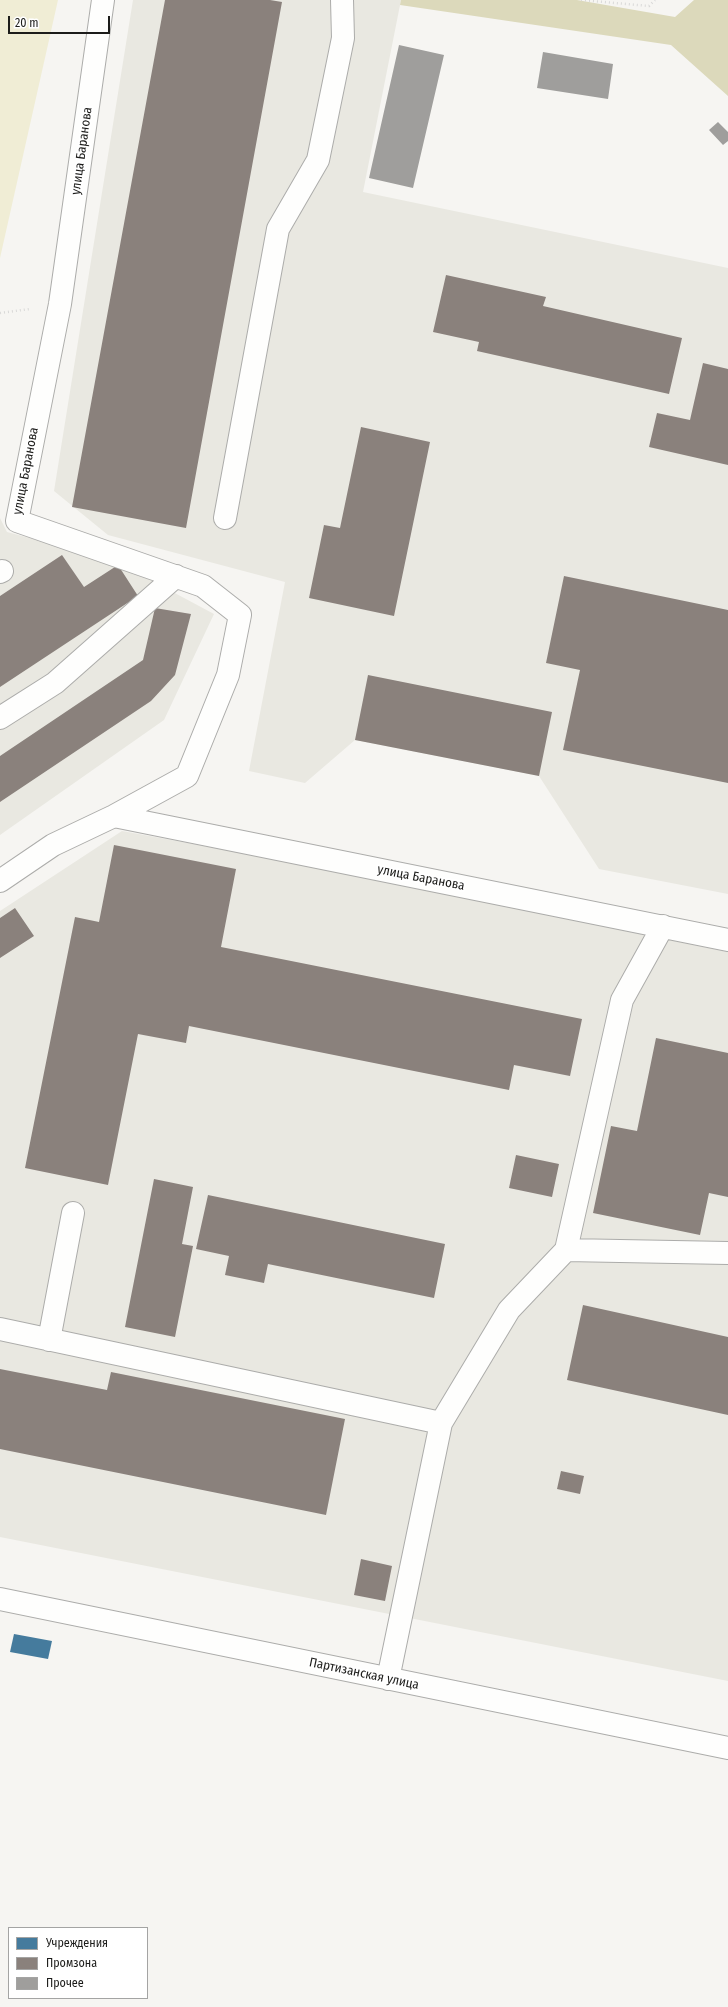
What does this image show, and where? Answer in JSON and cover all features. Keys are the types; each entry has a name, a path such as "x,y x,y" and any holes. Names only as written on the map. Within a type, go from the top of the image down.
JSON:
{"street":[{"name":"улица Баранова","path":"0,881 53,845 114,816 187,776 228,675 240,615 203,586 17,521 60,304 103,0"},
{"path":"226,518 278,229 318,160 343,38 342,0"},
{"path":"0,718 55,683 176,576"},
{"name":"улица Баранова","path":"114,816 728,940"},
{"path":"388,1679 441,1424 510,1310 566,1250 622,1000 663,926"},
{"path":"49,1340 73,1213"},
{"path":"566,1250 728,1253"},
{"path":"0,1329 441,1424"},
{"name":"Партизанская улица","path":"0,1599 728,1748"}],"path":[{"path":"581,0 649,6 655,0"}],"shaded area":[{"path":"0,0 58,0 0,258"},
{"path":"133,0 401,0 363,192 728,268 728,894 599,869 539,776 355,740 305,783 249,771 285,582 108,535 54,491"},
{"path":"401,0 577,0 675,17 694,0 728,0 728,96 671,45 400,5"},
{"path":"0,518 7,532 113,560 214,614 164,720 0,835"},
{"path":"122,831 270,858 728,952 728,1681 0,1537 0,911"}],"building: Учреждения":[{"path":"14,1634 52,1641 48,1659 10,1652"}],"building: Промзона":[{"path":"165,0 270,0 282,2 186,528 72,507"},
{"path":"446,275 546,297 543,306 682,338 669,394 477,351 479,342 433,332"},
{"path":"703,363 728,369 728,465 649,447 657,413 690,420"},
{"path":"361,427 430,442 394,616 309,598 324,525 340,528"},
{"path":"62,555 84,587 118,565 138,596 0,687 0,596"},
{"path":"564,576 728,610 728,783 563,750 580,670 546,663"},
{"path":"155,608 191,614 175,675 151,701 0,802 0,756 143,660"},
{"path":"368,675 552,712 539,776 355,740"},
{"path":"114,845 236,869 221,947 582,1019 570,1076 514,1065 509,1090 189,1026 186,1043 138,1034 108,1185 25,1168 75,917 99,922"},
{"path":"15,908 34,936 0,958 0,918"},
{"path":"656,1038 728,1053 728,1197 709,1193 700,1235 593,1213 611,1126 637,1131"},
{"path":"516,1155 559,1164 552,1197 509,1188"},
{"path":"154,1179 193,1187 182,1244 193,1246 175,1337 125,1327"},
{"path":"208,1195 445,1244 434,1298 268,1264 264,1283 225,1275 229,1256 196,1249"},
{"path":"583,1305 728,1337 728,1415 567,1380"},
{"path":"0,1369 107,1390 111,1372 345,1419 326,1515 0,1449"},
{"path":"561,1471 584,1476 580,1494 557,1489"},
{"path":"361,1559 392,1566 385,1601 354,1595"}],"building: Прочее":[{"path":"399,45 444,55 413,188 369,178"},
{"path":"543,52 613,64 608,99 537,88"},
{"path":"718,122 728,132 728,141 723,145 709,130"}]}
